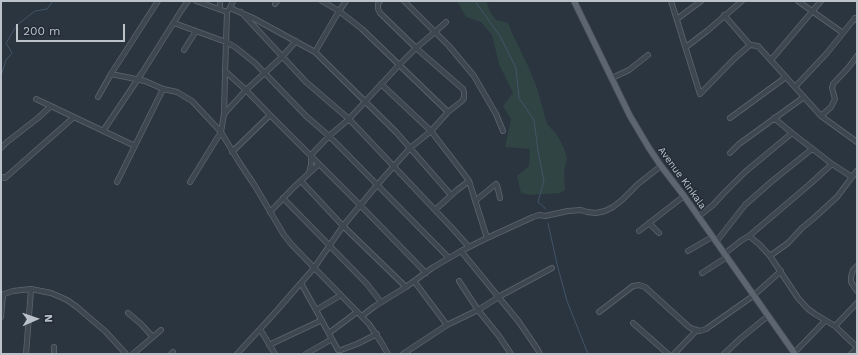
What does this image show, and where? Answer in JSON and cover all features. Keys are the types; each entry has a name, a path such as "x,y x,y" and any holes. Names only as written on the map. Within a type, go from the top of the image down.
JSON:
{"main road":[{"name":"Avenue Kinkala","path":"574,1 630,116 661,166 684,196 793,354"}],"street":[{"path":"98,97 158,1"},
{"path":"103,131 188,1"},
{"path":"196,1 220,9 241,12 315,52 396,132 451,196"},
{"path":"220,1 220,9"},
{"path":"190,182 221,132 224,114 226,42 229,10 233,1"},
{"path":"322,1 339,11 362,29 448,112"},
{"path":"315,52 346,1"},
{"path":"237,354 314,268 343,226 377,185 410,148 431,131 448,112 464,98 463,89 416,48 380,13 378,4 380,1"},
{"path":"404,1 449,46 474,76 496,114 503,131"},
{"path":"671,1 700,94 750,45"},
{"path":"677,19 701,1"},
{"path":"686,46 742,1"},
{"path":"798,1 843,33"},
{"path":"771,60 821,1"},
{"path":"241,12 306,82 349,119 469,248"},
{"path":"724,15 750,45 758,46 821,116 857,142"},
{"path":"795,87 827,53 856,18"},
{"path":"310,155 349,119 416,48 446,22"},
{"path":"174,23 226,42 242,53 265,73 306,116 329,136 449,258"},
{"path":"184,50 196,31"},
{"path":"224,114 246,90 282,57 296,41"},
{"path":"612,78 629,70 648,56"},
{"path":"821,116 831,107 835,99 832,88 833,84 857,56"},
{"path":"225,71 246,90 426,273"},
{"path":"111,74 145,81 163,89 177,92 192,101 221,132 284,235 299,253 362,316 377,334 388,354"},
{"path":"730,118 786,76"},
{"path":"381,84 431,131 469,182 487,238"},
{"path":"117,182 163,89"},
{"path":"730,153 774,118 804,97"},
{"path":"36,99 135,146"},
{"path":"1,148 51,106"},
{"path":"232,152 270,115"},
{"path":"1,177 5,178 74,117"},
{"path":"774,118 792,134 852,177"},
{"path":"698,217 713,205 745,172 792,134"},
{"path":"716,242 745,205 812,149"},
{"path":"309,173 311,163 310,155"},
{"path":"270,212 282,198 319,164"},
{"path":"702,273 749,236 832,164"},
{"path":"362,316 461,251 539,215 545,216 581,210 596,213 613,207 638,184 661,166"},
{"path":"770,256 788,243 802,228 837,197 857,171"},
{"path":"301,181 343,226 406,287"},
{"path":"434,210 469,182"},
{"path":"475,201 496,184 498,185 500,198"},
{"path":"639,231 684,196"},
{"path":"282,198 367,284 382,302"},
{"path":"649,223 659,234"},
{"path":"749,236 770,256 798,298 808,309 842,332 857,348 851,354"},
{"path":"688,251 712,237"},
{"path":"461,251 519,322 540,354"},
{"path":"857,266 853,270 851,278 857,291"},
{"path":"403,354 447,326 552,268"},
{"path":"599,312 633,286 639,285 645,287 689,327 700,331 706,329 753,296 781,271"},
{"path":"414,281 447,326"},
{"path":"459,281 478,310 499,336 511,354"},
{"path":"301,283 338,349 340,350 357,344 377,334"},
{"path":"1,316 2,294 23,290 51,293 67,300 77,307 106,332 126,354"},
{"path":"26,354 30,290"},
{"path":"316,310 341,295"},
{"path":"834,326 857,303"},
{"path":"329,333 357,312"},
{"path":"128,313 141,324 152,337"},
{"path":"724,354 768,316"},
{"path":"269,345 322,320"},
{"path":"793,354 825,320"},
{"path":"633,323 668,354"},
{"path":"260,329 275,354"},
{"path":"133,354 161,330"},
{"path":"674,354 696,330"},
{"path":"306,354 332,339"},
{"path":"54,347 54,354"}],"green space":[{"path":"457,1 486,1 496,20 508,23 537,88 547,124 557,135 564,148 567,158 564,171 565,190 560,193 530,195 521,193 517,176 529,166 530,149 505,147 511,119 503,106 513,93 499,64 492,35 481,22 466,17"}],"waterway":[{"path":"1,76 6,60 12,53 6,43 17,25 35,11 47,9 53,1"},
{"path":"475,1 500,36 516,68 519,98 534,120 544,181 538,202 546,209"},
{"path":"548,223 567,301 588,354"}]}
